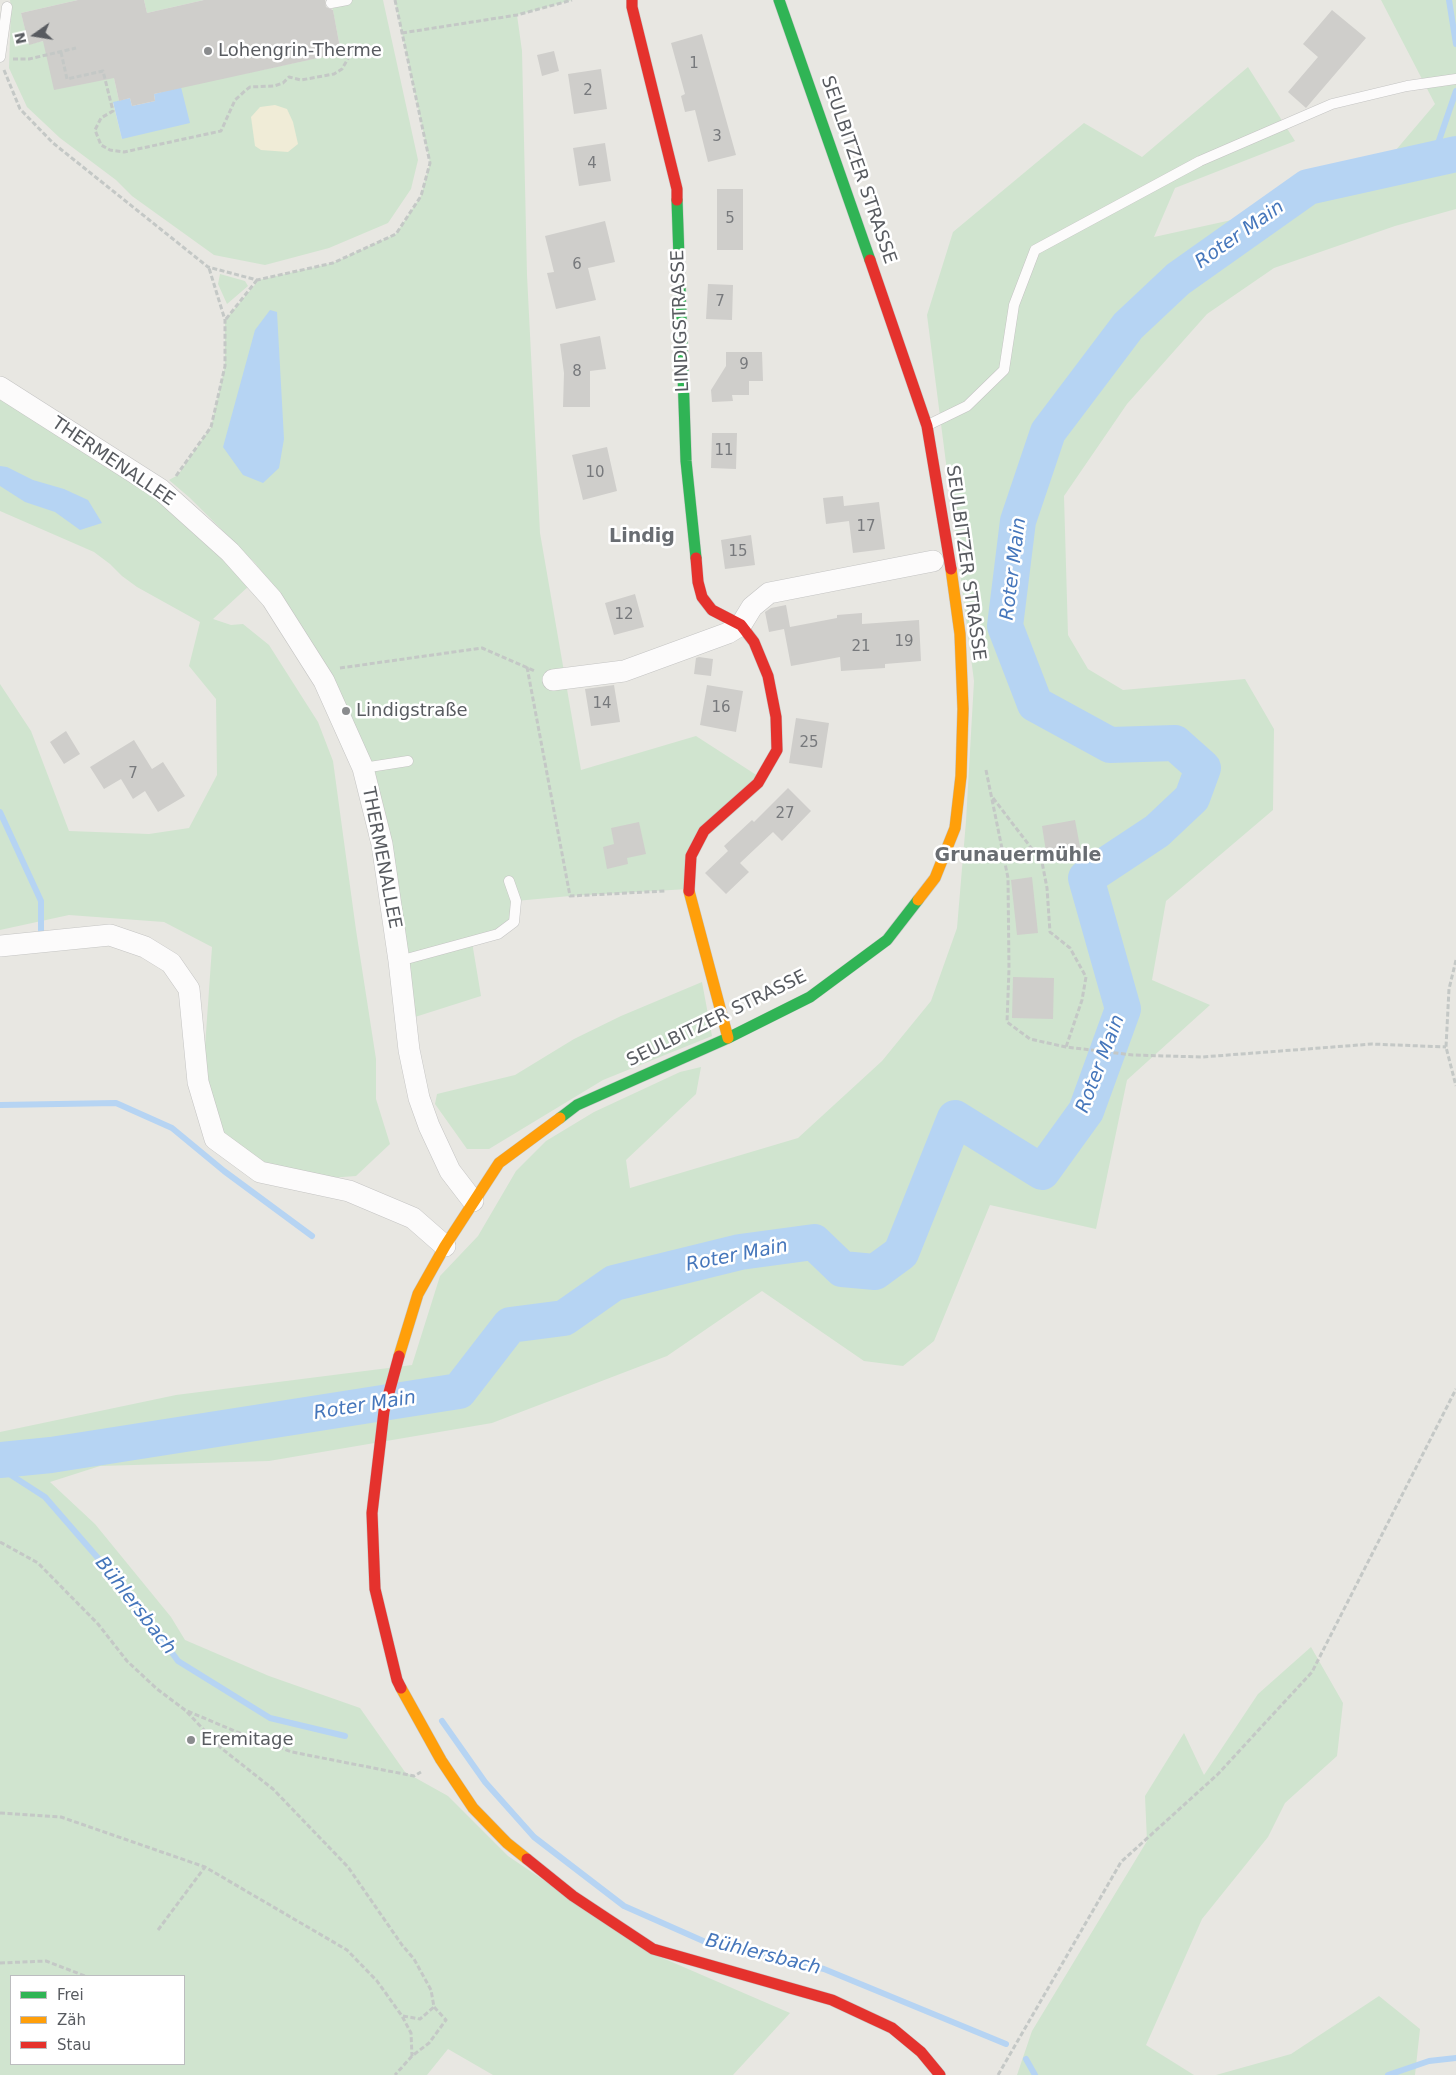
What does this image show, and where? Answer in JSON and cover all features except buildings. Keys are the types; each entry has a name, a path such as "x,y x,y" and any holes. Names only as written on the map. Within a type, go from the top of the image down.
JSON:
{"street":[{"name":"LINDIGSTRASSE","path":"632,0 632,7 677,189 686,461 698,582 702,597 712,610 741,625 754,642 768,676 776,717 777,750 758,782 704,831 692,856 688,889 728,1038"},
{"name":"SEULBITZER STRASSE","path":"779,0 912,378 927,426 944,521 960,634 963,709 961,776 955,828 935,878 887,940 810,997 728,1038 577,1105 499,1163 445,1246 418,1294 397,1362 384,1411 377,1460 372,1513 375,1589 397,1680 441,1760 473,1808 507,1843 572,1896 653,1949 832,2000 892,2028 921,2052 940,2075"},
{"name":"THERMENALLEE","path":"0,387 160,489 230,552 272,599 324,681 363,768 382,844 399,961 409,1050 419,1098 429,1126 450,1170 473,1201"},
{"path":"553,680 624,671 728,633 741,625 752,608 769,593 933,561"},
{"path":"0,946 110,935 145,947 171,963 189,989 198,1082 215,1139 260,1172 349,1191 412,1218 445,1246"}],"lane":[{"path":"332,3 346,0"},
{"path":"5,58 7,7"},
{"path":"927,426 967,406 1004,370 1014,305 1035,250 1200,160 1332,104 1408,86 1456,79"},
{"path":"363,768 408,761"},
{"path":"399,961 498,934 514,922 516,902 509,881"}],"path":[{"path":"3,69 20,109 53,144 208,267 257,280 333,263 396,234 421,196 430,163 395,0"},
{"path":"402,33 517,15 572,0"},
{"path":"5,58 30,59 76,48"},
{"path":"61,52 67,79 103,70 112,111 101,118 95,130 100,145 110,150 124,152 221,131 235,100 250,87 274,86 282,83 289,77 301,80 334,74 342,69 353,50"},
{"path":"178,475 212,427 225,366 225,320 208,267"},
{"path":"225,320 257,280"},
{"path":"324,681 340,668 482,648 553,680"},
{"path":"527,667 570,896 688,889"},
{"path":"984,761 1008,878 1010,969 1007,1022 1030,1039 1066,1047 1133,1055 1202,1057 1372,1044 1446,1047"},
{"path":"991,795 1042,862 1047,888 1050,932 1070,948 1086,977 1082,1000 1066,1047"},
{"path":"1456,960 1449,989 1446,1047 1456,1086"},
{"path":"998,2075 1121,1862 1218,1774 1312,1672 1456,1390"},
{"path":"0,1542 38,1563 98,1624 127,1660 157,1689 185,1710 221,1748 273,1789 348,1867 414,1958 431,1990 434,2007 446,2020 429,2043 412,2056 395,2075"},
{"path":"185,1710 292,1752 414,1776"},
{"path":"0,1813 61,1817 205,1866 347,1950 377,1981 402,2016 411,2032 412,2056"},
{"path":"158,1930 205,1866"},
{"path":"0,1963 46,1961 82,1975"},
{"path":"402,2016 420,2019 434,2007"}],"green space":[{"path":"10,0 78,0 21,13 29,44 73,35 109,55 119,101 113,103 122,139 181,87 341,53 331,0 383,0 418,160 411,189 388,223 329,248 265,265 214,255 132,196 116,180 60,138 27,107 9,68"},
{"path":"144,0 204,0 147,13"},
{"path":"395,0 572,0 517,15 522,51 527,275 540,533 581,770 696,736 761,778 704,831 688,889 516,901 514,922 472,942 481,996 415,1017 387,835 288,605 255,563 190,498 169,480 178,475 211,427 225,366 225,320 259,280 333,263 396,234 421,196 430,163"},
{"path":"1381,0 1456,0 1456,209 1395,226 1274,268 1207,314 1127,404 1064,496 1068,635 1088,669 1123,690 1245,679 1274,729 1273,810 1166,901 1152,980 1210,1005 1127,1080 1096,1229 990,1205 934,1341 903,1366 864,1361 762,1291 667,1356 492,1423 269,1461 100,1466 50,1482 95,1524 171,1617 185,1640 269,1676 360,1708 405,1772 448,1796 508,1856 651,1953 790,2013 733,2075 493,2075 448,2049 427,2075 0,2075 0,1432 176,1395 412,1365 440,1276 478,1236 516,1171 546,1141 594,1112 680,1072 701,1067 696,1094 626,1160 630,1188 798,1138 882,1061 931,1001 957,928 966,821 974,681 927,315 953,232 1084,123 1142,157 1248,67 1295,141 1175,188 1154,237 1291,207 1390,157 1435,104"},
{"path":"220,274 245,281 248,286 227,304 218,284"},
{"path":"0,398 145,486 250,585 213,619 231,625 243,624 269,645 318,722 333,761 376,1059 376,1099 390,1144 356,1176 301,1180 263,1165 218,1135 202,1090 212,947 164,922 69,915 0,930 0,684 31,731 69,831 149,834 189,828 217,775 216,699 189,666 200,622 137,587 94,552 0,511"},
{"path":"702,982 712,1036 603,1080 489,1149 467,1149 435,1104 437,1094 515,1075 574,1039 621,1016"},
{"path":"1311,1647 1343,1703 1337,1756 1285,1803 1268,1837 1202,1919 1146,2045 1194,2075 1017,2075 1032,2031 1147,1841 1145,1796 1184,1733 1204,1775 1258,1694"},
{"path":"1379,1996 1420,2029 1415,2075 1216,2075 1291,2054"}],"sand":[{"path":"275,105 287,109 293,122 298,144 288,152 261,150 255,146 251,117 260,107"}],"water":[{"path":"181,87 190,123 122,139 113,102 130,98 132,106 155,101 154,94"},
{"path":"270,310 277,312 284,439 279,468 263,483 243,475 223,447 255,330"},
{"path":"0,466 7,467 33,480 64,489 88,500 102,523 80,530 55,512 25,502 0,486"}],"waterway":[{"path":"1449,0 1456,44"},
{"path":"1433,158 1456,91"},
{"name":"Roter Main","path":"0,1460 51,1455 459,1391 510,1325 564,1318 614,1283 740,1252 814,1242 842,1269 875,1272 901,1253 955,1118 1042,1172 1086,1111 1123,1009 1086,878 1157,831 1192,798 1203,768 1175,743 1110,745 1035,704 1005,626 1018,521 1048,432 1128,326 1178,279 1308,187 1456,154"},
{"path":"0,812 41,901 41,939"},
{"path":"0,1105 116,1103 172,1128 224,1171 312,1236"},
{"name":"Bühlersbach","path":"0,1468 45,1497 130,1595 178,1661 270,1718 345,1736"},
{"name":"Bühlersbach","path":"442,1721 485,1782 534,1837 624,1906 710,1944 824,1969 1006,2044"},
{"path":"1388,2075 1429,2061 1456,2058"},
{"name":"Bühlersbach","path":"1026,2059 1035,2075"}],"traffic: fast":[{"path":"779,0 870,260"},
{"path":"677,200 686,461 696,558"},
{"path":"560,1118 577,1105 728,1038 810,997 887,940 918,900"}],"traffic: slow":[{"path":"918,900 935,878 955,828 961,776 963,709 960,634 951,569"},
{"path":"689,891 728,1038"},
{"path":"399,1356 418,1294 445,1246 499,1163 560,1118"},
{"path":"401,1688 441,1760 473,1808 507,1843 527,1859"}],"traffic: jam":[{"path":"632,0 632,7 677,189 677,200"},
{"path":"870,260 927,426 951,569"},
{"path":"689,891 691,856 704,831 758,783 777,750 776,717 768,676 754,642 741,625 712,610 702,597 698,582 696,558"},
{"path":"399,1356 384,1411 372,1513 375,1589 397,1680 401,1688"},
{"path":"527,1859 573,1896 653,1949 832,2000 892,2028 921,2052 940,2075"}],"place":[{"name":"Lohengrin-Therme","path":"208,51"},
{"name":"Lindigstraße","path":"346,711"},
{"name":"Eremitage","path":"191,1740"}],"district":[{"name":"Lindig","path":"642,537"},
{"name":"Grunauermühle","path":"1018,856"}]}
